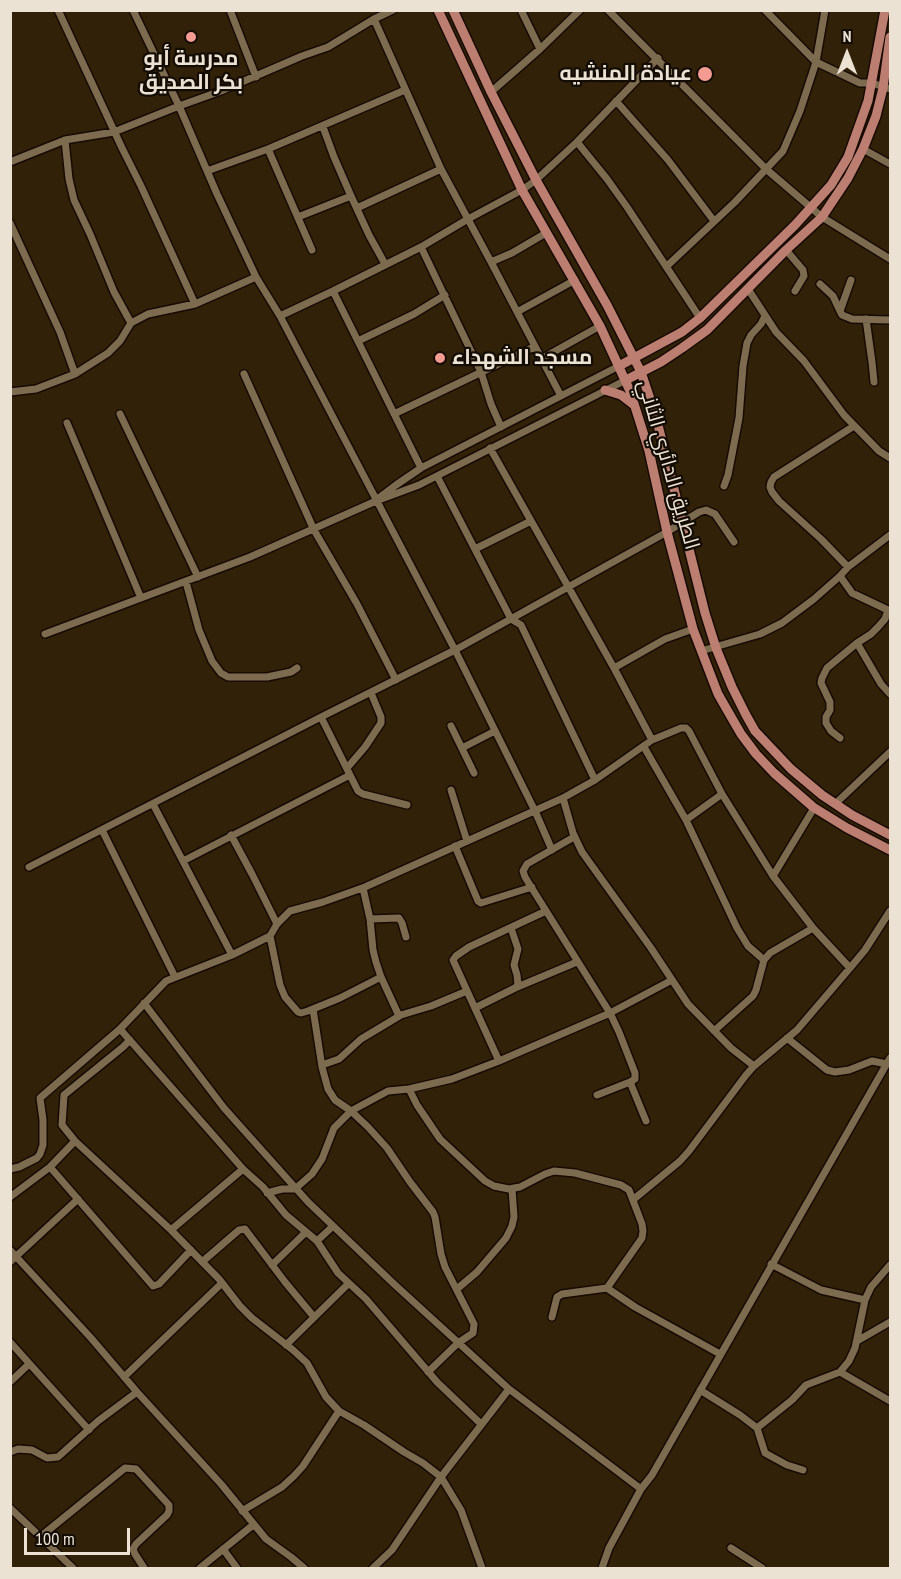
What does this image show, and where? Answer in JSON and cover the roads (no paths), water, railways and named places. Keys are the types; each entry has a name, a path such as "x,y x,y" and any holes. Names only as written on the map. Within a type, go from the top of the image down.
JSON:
{"main road":[{"name":"الطريق الدائري الثاني","path":"438,10 522,190 600,326 626,380 649,451 667,532 693,628 718,694 741,734 774,773 814,808 891,850"},
{"name":"الطريق الدائري الثاني","path":"453,10 491,92 536,180 607,305 641,372 656,417 705,613 716,648 746,715 756,731 791,769 822,795 878,830 891,835"},
{"path":"620,366 682,332 700,318 812,208 831,185 848,157 868,101 885,10"},
{"path":"626,380 682,348 707,330 822,217 848,178 863,149 887,88 891,37"},
{"path":"605,390 621,395 635,406"}],"street":[{"path":"58,10 195,304"},
{"path":"133,10 256,277 280,316 455,650 552,850"},
{"path":"230,10 256,77"},
{"path":"10,162 65,140 114,132 221,91 328,47 393,10"},
{"path":"521,10 540,49"},
{"path":"491,92 580,10"},
{"path":"608,10 766,169 822,217 891,259"},
{"path":"765,10 816,62 860,83 872,83 887,88"},
{"path":"666,266 783,151 816,62 825,10"},
{"path":"374,19 441,169 561,396"},
{"path":"280,316 421,247 522,190 577,142 657,58"},
{"path":"207,171 323,127 405,90"},
{"path":"616,101 668,160 714,221"},
{"path":"323,127 351,196 385,264"},
{"path":"65,140 69,179 74,200 114,292 131,323"},
{"path":"577,142 608,179 700,318"},
{"path":"268,149 312,250"},
{"path":"863,149 891,164"},
{"path":"357,208 441,169"},
{"path":"298,217 351,196"},
{"path":"10,223 60,332 75,374"},
{"path":"491,262 512,253 546,233"},
{"path":"10,248 20,244"},
{"path":"421,247 481,372 501,428"},
{"path":"786,250 803,270 804,276 795,291"},
{"path":"10,392 36,389 75,374 108,353 120,341 131,323 148,314 195,304 256,277"},
{"path":"517,312 574,280"},
{"path":"840,311 851,280"},
{"path":"820,284 833,296 842,315 891,320"},
{"path":"748,289 776,332 804,361 844,415 879,451 891,458"},
{"path":"333,291 421,468"},
{"path":"358,341 414,314 445,295"},
{"path":"724,486 739,418 747,343 765,316"},
{"path":"866,319 873,382"},
{"path":"541,359 600,326"},
{"path":"394,414 534,347"},
{"path":"376,501 421,468 620,366"},
{"path":"244,374 314,530 357,604 396,680"},
{"path":"45,634 250,557 376,501 419,485 626,380"},
{"path":"120,414 198,577"},
{"path":"67,423 141,598"},
{"path":"848,567 779,501 770,487 774,477 854,426"},
{"path":"490,448 614,668 652,741"},
{"path":"437,476 512,619 521,625 595,780"},
{"path":"29,867 455,650 569,588 699,512 706,510 716,514 734,542"},
{"path":"475,549 531,521"},
{"path":"701,651 760,634 782,623 814,599 848,567 891,535"},
{"path":"840,576 852,593 889,611 885,620 871,634 827,668 822,678 821,683 830,702 826,723 831,731 840,738"},
{"path":"186,582 199,630 212,661 221,673 228,677 267,678 291,672 297,668"},
{"path":"614,668 665,639 693,628"},
{"path":"857,643 881,684 891,694"},
{"path":"183,861 348,772 381,723 381,717 371,693"},
{"path":"321,717 358,791 407,805"},
{"path":"451,726 474,773"},
{"path":"10,1169 37,1158 40,1154 43,1145 44,1120 40,1098 120,1029 166,981 232,955 270,936 277,924 290,911 363,888 562,798 595,780 652,741 681,728 689,731 722,794 773,876 813,928 850,968"},
{"path":"462,748 495,731"},
{"path":"644,747 686,820 737,928 748,946 764,960"},
{"path":"835,804 891,752"},
{"path":"451,790 467,841"},
{"path":"686,820 722,794"},
{"path":"562,798 574,837 582,852 688,1004 731,1048 754,1066"},
{"path":"153,804 232,955"},
{"path":"773,876 814,808"},
{"path":"102,830 175,977"},
{"path":"231,835 277,924"},
{"path":"574,837 524,866 524,874 610,1013 635,1074 635,1078 630,1082 597,1095"},
{"path":"455,846 478,901 481,903 532,887"},
{"path":"363,888 370,919 373,950 381,977 399,1016"},
{"path":"634,1199 685,1156 754,1066 797,1030 850,968 891,911"},
{"path":"499,1060 454,963 454,957 469,947 546,912"},
{"path":"370,919 399,918 406,937"},
{"path":"511,928 518,949 514,965 518,981 515,988"},
{"path":"714,1030 753,996 764,960 770,953 813,928"},
{"path":"270,936 280,986 285,997 298,1012 313,1009 381,977"},
{"path":"475,1008 577,962"},
{"path":"267,1192 295,1189 318,1167 334,1128 351,1111 387,1091 409,1089 452,1079 610,1013 672,980"},
{"path":"322,1065 339,1059 361,1039 399,1016 467,991"},
{"path":"144,1003 224,1108 295,1189 509,1389 641,1489"},
{"path":"313,1009 328,1089 335,1100 351,1111 387,1148 433,1212 445,1267 475,1327 473,1333 458,1343 428,1372"},
{"path":"120,1029 243,1169 267,1192 286,1215 317,1241 338,1273 366,1299 428,1372 481,1424"},
{"path":"788,1038 827,1070 834,1072 849,1070 872,1061 889,1061"},
{"path":"130,1040 64,1095 62,1125 75,1141 171,1230 252,1318 307,1363 326,1397 339,1411 352,1417 441,1477 462,1509 482,1569"},
{"path":"602,1569 609,1548 641,1489 652,1475 889,1061"},
{"path":"630,1082 646,1121"},
{"path":"409,1089 417,1106 440,1139 484,1181 494,1186 512,1189 554,1171 574,1173 621,1185 629,1190 644,1231 642,1238 607,1288"},
{"path":"10,1197 50,1167 75,1141"},
{"path":"50,1167 153,1286 159,1284 190,1250"},
{"path":"171,1230 243,1169"},
{"path":"457,1289 477,1272 506,1238 514,1217 512,1189"},
{"path":"14,1259 78,1199"},
{"path":"317,1241 333,1226"},
{"path":"202,1262 243,1229 314,1317"},
{"path":"272,1266 306,1232"},
{"path":"10,1250 14,1259 91,1338 221,1484 253,1525 266,1539 304,1569"},
{"path":"771,1264 821,1290 865,1300"},
{"path":"758,1428 792,1400 806,1385 840,1372 849,1361 857,1341 865,1300 871,1287 891,1265"},
{"path":"124,1377 222,1283"},
{"path":"286,1345 348,1284"},
{"path":"552,1317 557,1297 562,1294 607,1288 635,1307 720,1354"},
{"path":"857,1341 891,1322"},
{"path":"10,1342 89,1430"},
{"path":"10,1382 30,1364"},
{"path":"840,1372 891,1401"},
{"path":"373,1569 392,1550 441,1477 509,1389"},
{"path":"700,1390 758,1428 765,1453 787,1465 803,1470"},
{"path":"10,1452 18,1449 32,1450 47,1458 58,1457 137,1392"},
{"path":"242,1511 282,1487 294,1476 339,1411"},
{"path":"40,1537 125,1468 136,1468 169,1505 167,1515 136,1544 134,1549 144,1569"},
{"path":"10,1508 73,1569"},
{"path":"200,1569 253,1525"},
{"path":"731,1548 762,1569"},
{"path":"223,1549 237,1569"}],"place":[{"name":"مدرسة أبو بكر الصديق","path":"191,37"},
{"name":"عيادة المنشيه","path":"705,74"},
{"name":"مسجد الشهداء","path":"440,358"}]}
